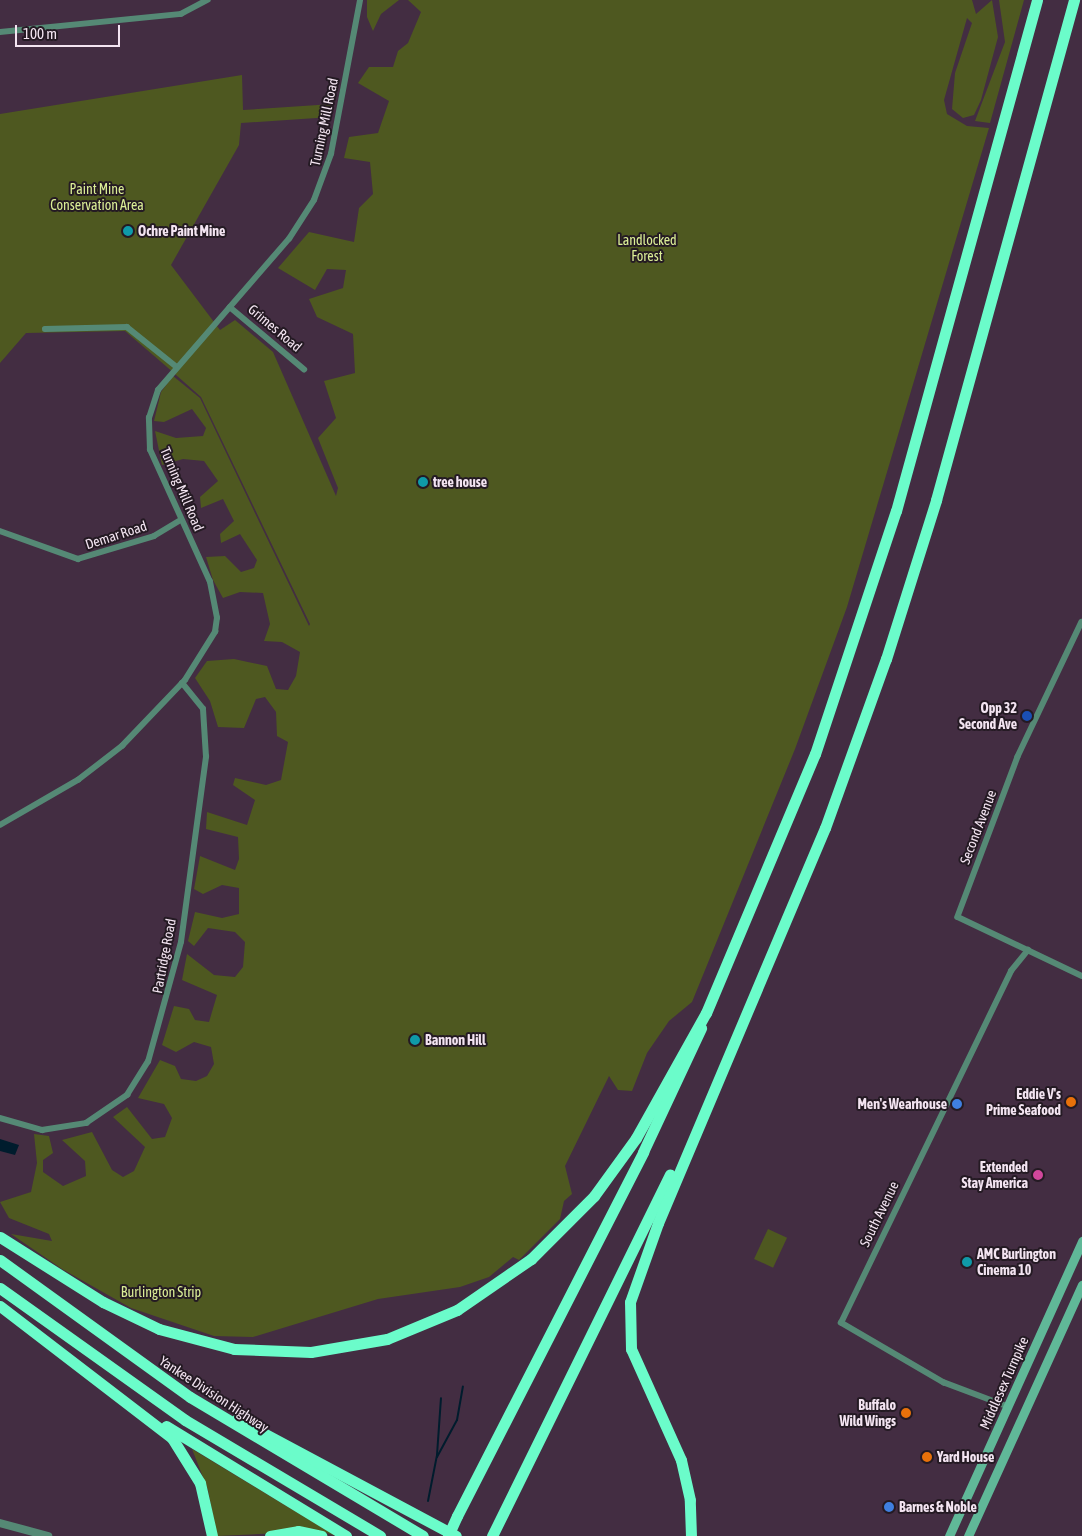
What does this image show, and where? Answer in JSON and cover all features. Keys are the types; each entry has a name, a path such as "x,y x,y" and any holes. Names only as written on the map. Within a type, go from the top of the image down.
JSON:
{"highway":[{"path":"448,1536 658,1124 778,849 866,609 1037,0"},
{"path":"691,1536 683,1468 636,1364 628,1314 650,1242 828,820 900,618 1074,0"},
{"path":"0,1237 125,1314 208,1344 246,1351 311,1352 400,1335 480,1297 568,1225 629,1148 706,1013"},
{"path":"492,1536 736,1039"},
{"name":"Yankee Division Highway","path":"0,1260 190,1397 423,1536"},
{"path":"0,1288 185,1420 380,1536"},
{"path":"0,1306 147,1416 346,1536"},
{"path":"190,1397 265,1432 456,1536"},
{"path":"147,1416 176,1443 194,1470 212,1536"},
{"path":"270,1536 298,1531 321,1536"}],"main road":[{"name":"Middlesex Turnpike","path":"949,1536 1082,1241"},
{"path":"968,1536 1082,1285"},
{"path":"1008,1407 1018,1426"}],"street":[{"path":"0,32 181,14 207,0"},
{"name":"Turning Mill Road","path":"0,824 99,765 145,725 182,683 210,643 217,618 210,582 150,450 148,431 153,401 177,368 298,228 321,185 360,0"},
{"name":"Grimes Road","path":"230,307 304,369"},
{"path":"45,329 127,327 177,368"},
{"name":"Demar Road","path":"0,531 78,559 154,536 181,520"},
{"name":"Second Avenue","path":"1082,622 1018,757 958,918 1082,976"},
{"name":"Partridge Road","path":"0,1118 42,1130 86,1123 127,1095 148,1062 181,942 206,758 203,709 182,683"},
{"name":"South Avenue","path":"1008,1407 944,1383 841,1323 1011,971 1028,950"},
{"path":"0,1523 48,1536"}],"green space":[{"path":"367,0 399,0 381,14 373,31 367,17"},
{"name":"Landlocked Forest","path":"408,0 972,0 976,14 992,0 998,37 981,100 974,115 963,118 952,109 955,73 972,23 967,18 944,100 947,114 967,126 989,128 847,607 795,749 692,1002 669,1021 647,1053 632,1091 618,1090 609,1076 565,1166 572,1194 564,1201 560,1219 519,1260 513,1257 489,1277 460,1287 378,1299 253,1337 214,1336 131,1308 62,1269 11,1234 52,1241 49,1234 9,1218 0,1202 31,1192 37,1163 34,1134 49,1136 53,1153 43,1160 43,1172 63,1186 86,1176 85,1161 62,1140 92,1132 112,1170 123,1177 134,1171 145,1147 113,1117 127,1107 152,1139 165,1137 172,1118 164,1104 138,1098 160,1060 175,1066 181,1079 196,1081 207,1076 214,1064 211,1047 194,1042 176,1052 162,1045 174,1006 189,1009 195,1020 209,1022 217,995 182,980 187,954 214,975 235,977 243,967 245,942 235,932 208,928 194,946 188,941 195,912 222,918 239,914 239,888 222,885 203,894 194,889 200,856 235,870 239,859 238,837 206,829 207,812 247,825 255,800 233,785 235,778 266,785 281,780 288,742 277,736 276,712 265,697 256,699 244,728 218,727 210,701 195,678 207,661 234,659 267,666 276,689 288,690 296,676 300,652 282,642 264,641 270,624 263,593 240,592 223,598 213,580 206,557 225,556 241,572 254,568 257,560 240,534 221,543 220,534 234,521 223,499 201,508 200,497 218,481 204,461 183,459 162,465 155,431 176,438 203,436 206,428 192,409 164,422 154,421 161,392 173,376 200,398 309,626 310,624 201,397 125,331 26,333 0,363 0,114 242,75 243,110 333,104 331,117 241,123 239,145 171,265 220,330 235,320 273,352 336,496 338,488 318,438 336,418 324,381 355,373 353,334 317,317 309,299 343,288 346,270 327,269 315,290 278,268 309,232 354,242 359,208 373,194 370,162 344,158 349,137 378,133 389,101 358,83 369,67 393,67 398,51 408,43 421,12"},
{"path":"999,0 1024,0 990,123 975,121 1005,42"},
{"path":"768,1229 787,1238 773,1268 754,1259"},
{"path":"192,1449 336,1536 321,1531 217,1536 208,1490"}],"water":[{"path":"0,1139 19,1145 15,1155 0,1151"}],"waterway":[{"path":"437,1457 457,1420 463,1387"},
{"path":"428,1501 437,1455 441,1398"}],"place":[{"name":"Ochre Paint Mine","path":"128,231"},
{"name":"tree house","path":"423,482"},
{"name":"Opp 32 Second Ave","path":"1027,716"},
{"name":"Bannon Hill","path":"415,1040"},
{"name":"Eddie V's Prime Seafood","path":"1071,1102"},
{"name":"Men's Wearhouse","path":"957,1104"},
{"name":"Extended Stay America","path":"1038,1175"},
{"name":"AMC Burlington Cinema 10","path":"967,1262"},
{"name":"Buffalo Wild Wings","path":"906,1413"},
{"name":"Yard House","path":"927,1457"},
{"name":"Barnes & Noble","path":"889,1507"}],"park label":[{"name":"Paint Mine Conservation Area","path":"97,197"},
{"name":"Burlington Strip","path":"161,1292"}]}
